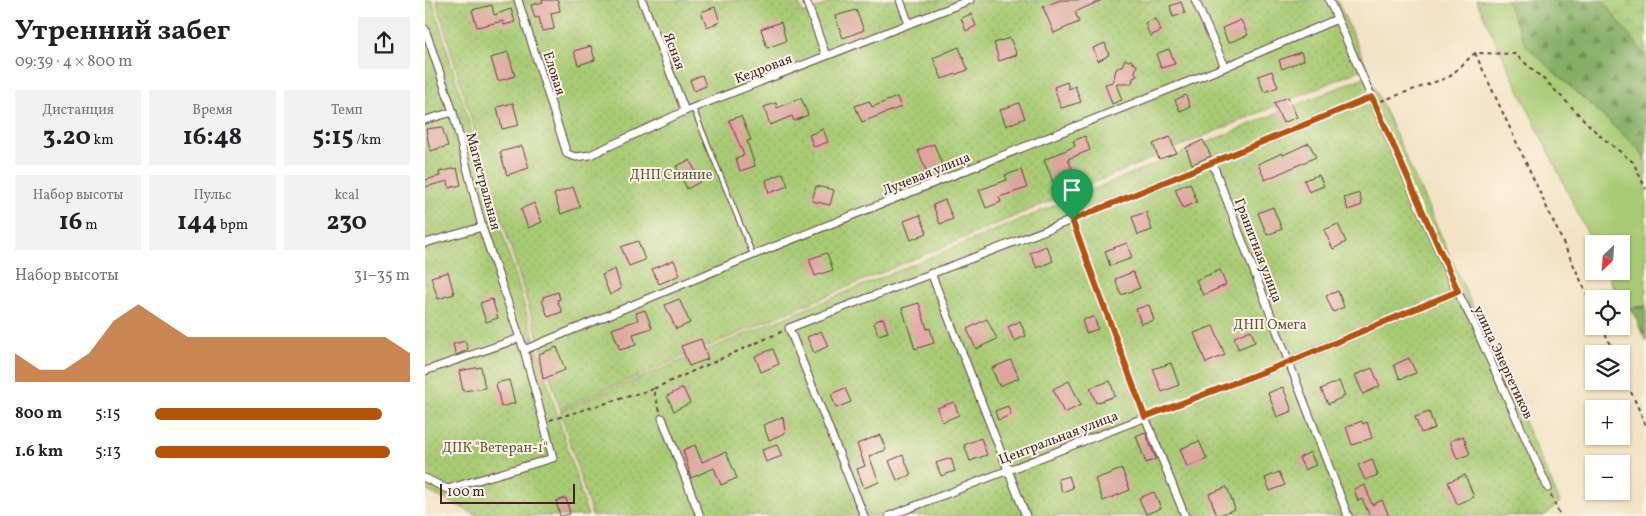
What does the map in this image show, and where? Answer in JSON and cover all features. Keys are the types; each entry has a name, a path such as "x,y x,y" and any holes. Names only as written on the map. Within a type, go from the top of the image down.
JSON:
{"street":[{"name":"Еловая","path":"518,0 567,154"},
{"name":"Ясная","path":"642,0 685,111"},
{"path":"806,0 826,56"},
{"path":"900,0 909,24"},
{"name":"Кедровая","path":"567,154 576,157 590,155 685,111 970,0"},
{"path":"1195,0 1225,66"},
{"name":"улица Энергетиков","path":"1329,0 1548,488"},
{"name":"Лучевая улица","path":"524,350 753,255 1225,66 1337,19"},
{"name":"Магистральная","path":"425,29 453,112 482,227 524,350 553,458 447,489 425,478"},
{"path":"864,516 789,328 1072,220 1212,162 1373,100"},
{"path":"425,120 453,112"},
{"name":"Гранитная улица","path":"1212,162 1348,516"},
{"path":"1072,220 1145,417 1185,516"},
{"path":"425,243 482,227"},
{"path":"931,273 1026,516"},
{"name":"Центральная улица","path":"889,516 1289,362 1458,291"},
{"path":"425,371 520,338"},
{"path":"662,418 700,516"}],"lane":[{"path":"693,108 753,255"}],"path":[{"path":"1475,53 1585,290"},
{"path":"1373,100 1449,77 1475,53 1515,54 1550,85 1598,134 1633,162 1646,189"},
{"path":"543,422 653,389 789,328"},
{"path":"653,389 662,418"},
{"path":"1630,390 1646,425"},
{"path":"1548,488 1560,516"}],"green space":[{"name":"ДПК \"Ветеран-1\"","path":"425,0 432,0 588,516 479,516 425,490"},
{"name":"ДНП Сияние","path":"436,0 797,0 803,14 836,0 1337,0 1367,67 560,409"},
{"path":"1476,0 1506,0 1527,47 1640,150 1646,162 1646,306 1630,308 1630,290 1615,290 1610,280 1630,280 1630,235 1588,235"},
{"path":"1506,0 1602,0 1646,56 1646,162 1640,150 1527,47"},
{"path":"1602,0 1646,0 1646,56"},
{"name":"ДНП Омега","path":"1369,75 1560,502 1544,516 592,516 560,411"},
{"path":"1646,306 1646,342 1631,308"}],"building":[{"path":"542,0 558,0 560,11 551,13 554,29 542,31 539,17 535,18 531,5 543,2"},
{"path":"1060,0 1102,0 1075,12 1079,22 1054,33 1043,7"},
{"path":"1181,2 1185,13 1173,17 1170,6"},
{"path":"492,5 494,15 511,9 515,22 504,25 503,21 477,27 472,10"},
{"path":"715,7 720,22 707,27 701,12"},
{"path":"856,10 864,30 843,38 835,16"},
{"path":"971,14 976,26 966,31 961,18"},
{"path":"1155,19 1161,31 1150,36 1145,23"},
{"path":"1241,20 1248,35 1228,43 1222,28"},
{"path":"781,22 786,41 767,48 761,29"},
{"path":"1010,38 1017,55 999,61 994,43"},
{"path":"1105,43 1109,55 1098,61 1093,48"},
{"path":"591,46 595,60 578,65 574,51"},
{"path":"959,47 968,70 942,79 933,58"},
{"path":"1169,49 1175,64 1161,68 1156,54"},
{"path":"508,52 515,76 498,81 491,58"},
{"path":"1301,52 1304,60 1282,69 1279,60"},
{"path":"1125,59 1131,60 1137,65 1135,72 1137,76 1133,78 1132,84 1116,84 1122,100 1112,104 1105,84 1113,82 1116,69 1122,66"},
{"path":"1272,71 1278,87 1264,92 1258,76"},
{"path":"702,75 706,86 694,91 690,80"},
{"path":"1067,82 1069,89 1075,86 1081,102 1061,108 1054,87"},
{"path":"1186,95 1190,107 1180,111 1175,100"},
{"path":"897,97 901,107 862,122 855,106 869,101 872,107"},
{"path":"1288,97 1297,117 1283,123 1274,103"},
{"path":"801,98 808,115 794,121 792,116 770,125 764,107 776,103 777,108"},
{"path":"513,103 519,125 502,129 497,107"},
{"path":"1019,103 1025,118 1006,126 1000,110"},
{"path":"741,116 751,140 747,141 755,166 740,171 736,158 744,155 729,120"},
{"path":"442,127 448,146 430,151 426,129"},
{"path":"823,129 828,142 814,147 809,135"},
{"path":"1085,136 1090,150 1068,159 1075,176 1054,184 1044,160 1075,146 1073,141"},
{"path":"1170,137 1176,153 1159,159 1153,144"},
{"path":"1203,140 1211,156 1192,164 1186,148"},
{"path":"1309,143 1316,157 1265,180 1258,164"},
{"path":"934,144 943,167 927,173 918,150"},
{"path":"522,146 529,168 507,175 500,152"},
{"path":"690,160 700,182 687,189 676,166"},
{"path":"457,168 461,185 449,188 448,181 425,187 425,180 440,176 439,172"},
{"path":"1021,170 1027,188 999,197 1001,202 986,208 979,190 1007,180 1005,175"},
{"path":"783,173 788,186 769,193 766,180"},
{"path":"1319,175 1324,186 1309,192 1304,180"},
{"path":"1190,183 1197,202 1183,208 1175,189"},
{"path":"816,186 834,190 830,205 812,201"},
{"path":"573,187 580,207 561,214 554,194"},
{"path":"1359,193 1362,205 1348,210 1344,198"},
{"path":"945,200 953,219 940,224 933,205"},
{"path":"534,203 542,222 528,228 521,209"},
{"path":"1273,207 1282,229 1267,235 1258,213"},
{"path":"1146,212 1152,230 1138,235 1132,217"},
{"path":"920,215 927,233 911,240 904,221"},
{"path":"1338,224 1346,242 1333,249 1324,230"},
{"path":"638,241 645,260 629,266 621,247"},
{"path":"1127,243 1132,258 1110,266 1105,251"},
{"path":"1046,246 1053,261 1037,268 1030,253"},
{"path":"827,253 833,270 815,276 809,259"},
{"path":"674,260 680,275 659,284 652,269"},
{"path":"615,269 621,289 610,295 602,275"},
{"path":"1220,270 1226,285 1203,295 1196,280"},
{"path":"448,272 454,294 438,299 431,277"},
{"path":"1133,272 1140,288 1121,295 1115,279"},
{"path":"1338,291 1344,307 1333,312 1326,296"},
{"path":"558,292 560,299 557,300 562,312 548,317 542,300 544,300 543,297"},
{"path":"492,299 498,318 486,322 480,303"},
{"path":"679,299 690,323 676,329 665,305"},
{"path":"919,303 927,329 930,328 934,343 915,349 902,308"},
{"path":"1149,305 1154,320 1141,324 1136,309"},
{"path":"645,310 652,328 633,334 636,345 620,350 612,329 638,320 636,313"},
{"path":"1094,317 1098,329 1086,333 1082,320"},
{"path":"883,318 888,332 878,335 874,322"},
{"path":"987,319 997,339 976,349 967,329"},
{"path":"1020,321 1026,336 1014,341 1008,327"},
{"path":"1213,326 1225,355 1206,363 1194,333"},
{"path":"1251,330 1255,342 1238,349 1234,337"},
{"path":"821,331 828,346 814,353 807,337"},
{"path":"701,339 708,359 689,366 681,346"},
{"path":"465,341 468,350 456,355 453,344"},
{"path":"557,347 565,370 543,379 539,354"},
{"path":"773,349 779,364 761,372 755,356"},
{"path":"1409,358 1416,373 1400,379 1394,365"},
{"path":"1011,360 1019,378 999,386 992,368"},
{"path":"1171,363 1179,385 1162,392 1153,369"},
{"path":"481,367 485,388 463,391 459,371"},
{"path":"1372,368 1380,386 1363,394 1355,375"},
{"path":"509,380 515,403 501,407 496,383"},
{"path":"1069,381 1081,405 1064,413 1053,389"},
{"path":"1110,381 1115,396 1096,403 1090,388"},
{"path":"1339,381 1345,396 1328,404 1321,389"},
{"path":"1283,387 1292,411 1277,417 1268,393"},
{"path":"683,388 690,403 674,411 667,396"},
{"path":"845,388 851,402 836,408 831,394"},
{"path":"954,402 959,415 942,422 937,408"},
{"path":"1008,406 1011,415 998,420 995,411"},
{"path":"1429,412 1435,428 1421,433 1415,417"},
{"path":"783,417 785,433 769,440 763,425"},
{"path":"1362,421 1363,424 1367,422 1372,438 1352,445 1346,427"},
{"path":"1145,432 1156,459 1146,463 1136,436"},
{"path":"880,435 886,450 869,456 879,482 864,488 857,469 865,466 857,444"},
{"path":"1463,436 1470,454 1457,459 1450,441"},
{"path":"981,438 987,455 970,461 964,445"},
{"path":"1199,441 1207,459 1187,467 1180,449"},
{"path":"695,445 702,462 726,452 737,478 721,485 714,468 691,478 683,450"},
{"path":"777,445 782,456 766,462 762,450"},
{"path":"1310,452 1316,465 1305,470 1299,458"},
{"path":"903,455 911,475 897,480 889,461"},
{"path":"951,458 955,471 941,476 936,463"},
{"path":"1372,459 1378,475 1365,480 1358,465"},
{"path":"1122,469 1130,490 1103,501 1095,479"},
{"path":"1279,472 1285,485 1270,491 1265,478"},
{"path":"1465,475 1474,497 1457,504 1448,482"},
{"path":"1069,476 1073,488 1062,492 1058,479"},
{"path":"1365,485 1372,505 1382,500 1389,516 1370,516 1362,499 1358,501 1354,489"},
{"path":"1227,487 1235,509 1217,516 1209,494"},
{"path":"1154,492 1161,508 1146,514 1139,498"},
{"path":"566,498 570,514 560,516 556,501"}],"route":[{"path":"1372,97 1458,291 1289,362 1145,417 1072,220 1372,97"}]}
